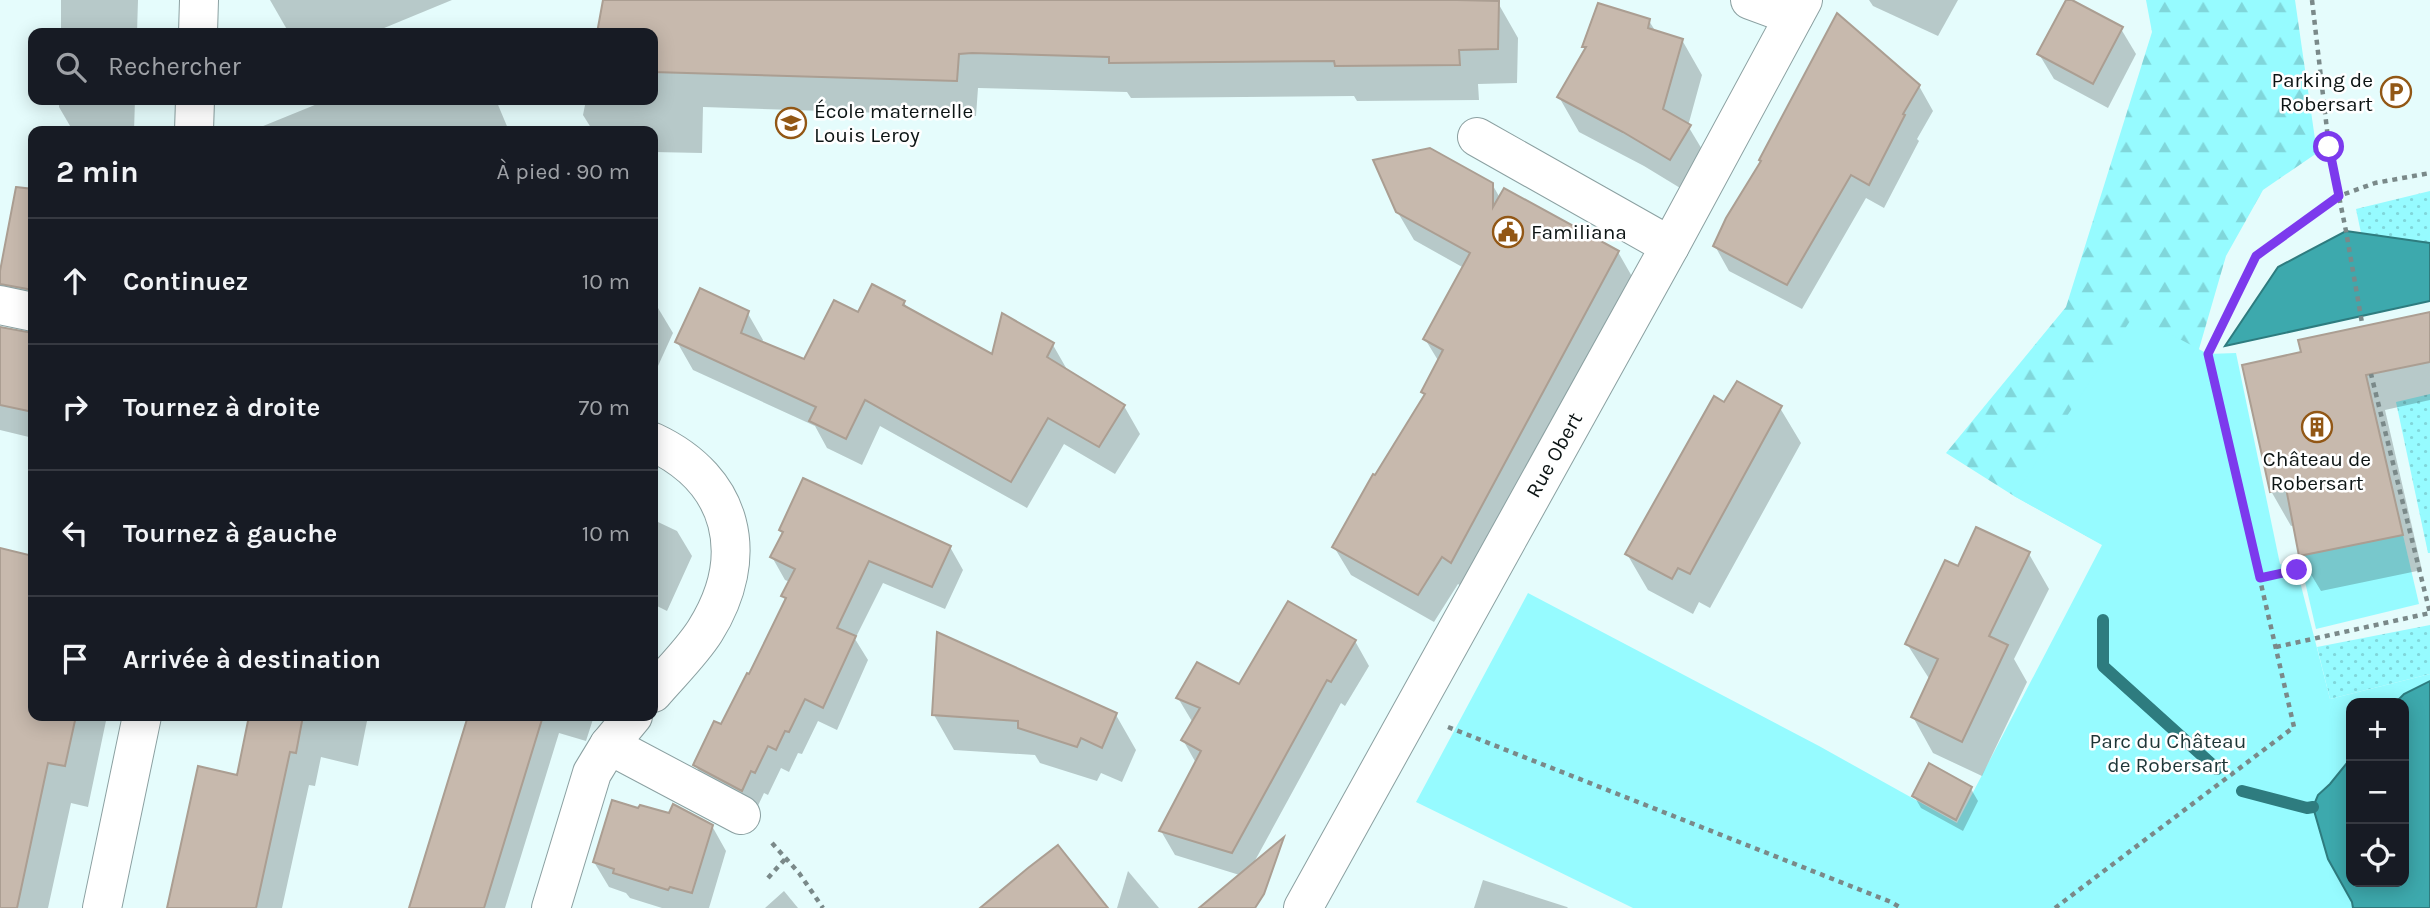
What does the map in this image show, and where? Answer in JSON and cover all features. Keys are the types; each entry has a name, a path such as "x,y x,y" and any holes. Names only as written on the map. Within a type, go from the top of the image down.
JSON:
{"street":[{"path":"198,28 199,0"},
{"path":"1750,0 1799,8"},
{"name":"Rue Obert","path":"1303,908 1799,8"},
{"path":"194,126 195,105"},
{"path":"1477,137 1670,246"},
{"path":"0,305 28,311"},
{"path":"658,445 690,464 711,486 724,508 730,535 730,554 721,598 705,632 658,687"},
{"path":"102,908 141,721"},
{"path":"551,908 592,773 609,745 629,721"},
{"path":"609,745 741,815"}],"path":[{"path":"2312,0 2329,147 2362,323"},
{"path":"2055,908 2294,726 2208,354 2256,256 2339,196 2375,183 2430,173"},
{"path":"2276,647 2430,612 2371,374"},
{"path":"2406,550 2414,548"},
{"path":"2260,578 2301,568"},
{"path":"1413,709 1454,730 1901,908"},
{"path":"741,815 786,858 823,908"},
{"path":"768,878 786,858"}],"green space":[{"path":"2146,0 2295,0 2317,153 2263,190 2226,256 2199,349 2103,545 2014,496 1946,453 2066,307 2152,32"},
{"path":"2430,191 2430,243 2361,233 2356,209"},
{"name":"Parc du Château de Robersart","path":"2134,315 2208,354 2236,353 2280,564 2297,570 2330,699 2430,674 2430,681 2400,698 2346,698 2346,763 2318,795 2353,908 1633,908 1416,802 1528,593 1819,746 1957,823 2102,545 2014,496"},
{"path":"2430,394 2430,553 2428,553 2396,402"},
{"path":"2403,535 2419,604 2316,629 2299,556"},
{"path":"2430,625 2430,674 2330,699 2317,647"}],"shaded area":[{"path":"2346,231 2430,243 2430,301 2225,346 2278,267"},
{"path":"2430,681 2430,908 2353,908 2328,859 2313,807 2318,795 2346,764 2346,887 2409,887 2409,698 2400,698"}],"building":[{"path":"603,0 1499,1 1498,49 1459,50 1460,65 1335,66 1334,61 1109,63 1109,57 972,53 959,54 957,81 658,72 658,28 598,28"},
{"path":"2066,0 2072,0 2123,27 2093,84 2037,54"},
{"path":"1598,3 1650,19 1648,28 1683,39 1663,109 1691,125 1670,160 1557,97 1586,47 1582,47"},
{"path":"1837,13 1920,85 1869,185 1851,175 1787,285 1713,246 1726,218 1761,161 1759,160"},
{"path":"1430,148 1493,183 1493,207 1504,188 1619,251 1451,563 1442,557 1418,595 1332,547 1373,474 1375,475 1425,394 1421,392 1443,350 1423,339 1470,253 1396,212 1373,160"},
{"path":"16,187 28,188 28,289 0,284 0,271"},
{"path":"872,284 905,301 903,305 992,354 1002,313 1054,343 1047,357 1125,405 1099,447 1048,418 1011,482 865,400 846,439 809,421 816,407 675,342 700,288 749,311 741,333 804,359 834,300 858,312"},
{"name":"Château de Robersart","path":"2430,312 2430,362 2366,375 2403,535 2299,556 2286,488 2270,492 2242,365 2301,352 2298,340"},
{"path":"0,327 28,332 28,411 0,405"},
{"path":"1737,381 1782,406 1690,574 1678,568 1672,579 1625,554 1714,396 1724,402"},
{"path":"803,478 951,546 932,587 869,561 837,628 856,636 823,708 805,699 789,732 785,731 776,750 768,746 755,773 751,771 742,791 693,765 714,721 721,724 747,673 749,674 786,598 781,596 795,569 770,557 783,532 779,530"},
{"path":"1976,527 2030,552 1989,636 2008,645 1962,742 1911,717 1938,659 1905,644 1945,560 1958,566"},
{"path":"0,548 28,555 28,721 75,721 65,766 48,763 17,908 0,908"},
{"path":"1288,601 1356,640 1331,682 1327,680 1232,853 1159,831 1201,751 1181,740 1200,708 1176,698 1197,662 1239,684"},
{"path":"937,632 1117,713 1102,748 1081,738 1077,747 1018,728 1018,721 932,715"},
{"path":"248,721 302,721 296,753 290,752 256,908 167,908 198,766 237,775"},
{"path":"466,721 541,721 484,908 409,908"},
{"path":"1929,763 1972,787 1956,820 1912,796"},
{"path":"612,800 669,813 673,804 713,825 692,893 670,887 668,890 613,873 614,869 593,862"},
{"path":"1284,837 1264,894 1255,908 1199,908"},
{"path":"1058,845 1108,908 980,908 1028,868"}],"waterway":[{"path":"2103,620 2103,666 2217,769"},
{"path":"2242,791 2307,808 2313,807"}],"place":[{"name":"Parking de Robersart","path":"2396,92"},
{"name":"École maternelle Louis Leroy","path":"791,123"},
{"name":"Familiana","path":"1508,232"},
{"name":"Château de Robersart","path":"2317,427"}],"route":[{"path":"2297,570 2260,578 2208,354 2256,256 2339,196 2329,147"}]}
